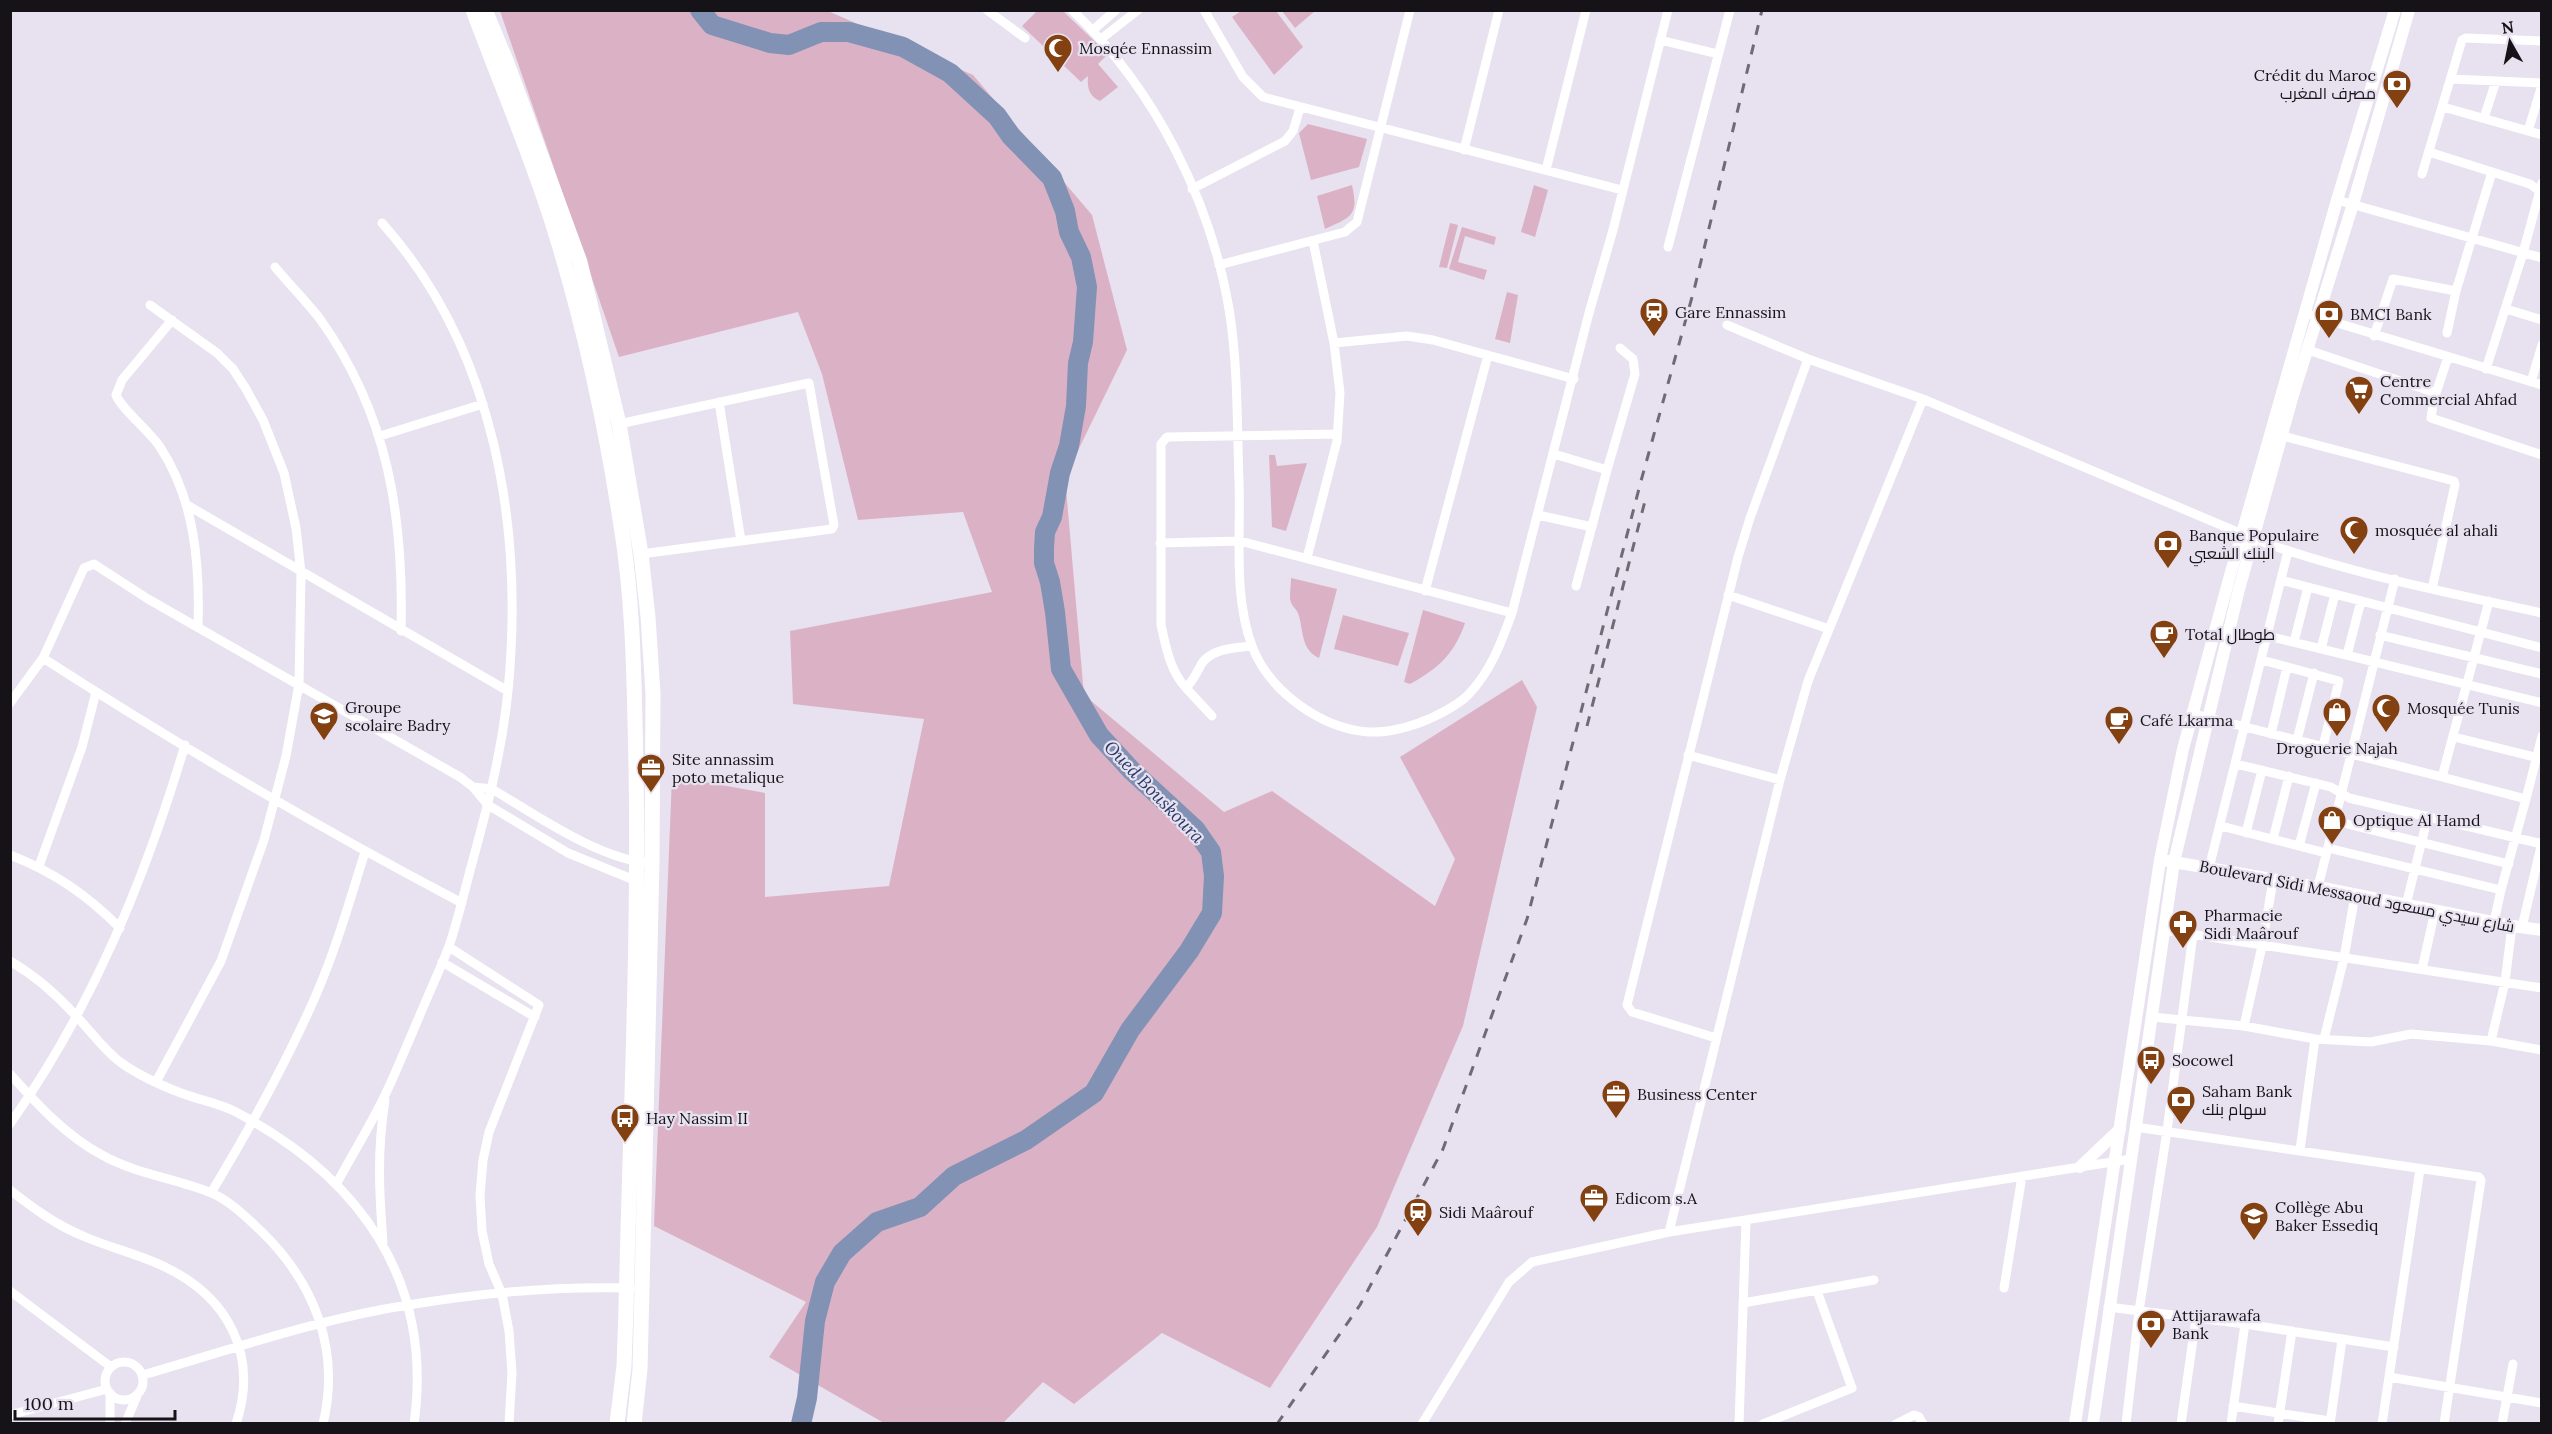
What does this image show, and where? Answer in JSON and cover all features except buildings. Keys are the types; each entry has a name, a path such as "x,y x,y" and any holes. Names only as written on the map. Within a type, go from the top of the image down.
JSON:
{"main road":[{"path":"473,10 529,155 554,230 583,334 602,417 622,528 633,634 644,863 642,1289 640,1368 634,1424"},
{"path":"485,10 570,230 589,294 619,424 641,554 653,694 644,863"},
{"path":"617,1424 624,1366 644,882"}],"street":[{"path":"987,10 1026,38"},
{"path":"1072,10 1101,39 1160,122 1192,189 1219,265 1230,314 1233,343 1242,602 1252,646 1262,667 1296,702 1320,718 1344,727 1368,732 1390,730 1435,716 1466,697 1483,678 1497,654 1512,613 1668,10"},
{"path":"1093,30 1116,10"},
{"path":"1101,39 1138,10"},
{"path":"1204,10 1252,88 1263,97 1622,190"},
{"path":"1219,265 1344,232 1357,222 1410,10"},
{"path":"1464,150 1499,10"},
{"path":"1546,170 1586,10"},
{"path":"1668,247 1730,10"},
{"path":"2075,1424 2160,860 2183,749 2337,200 2395,10"},
{"path":"2093,1424 2108,1307 2174,862 2223,649 2307,350 2353,204 2409,10"},
{"path":"2422,174 2464,38 2541,41"},
{"path":"1660,40 1719,54"},
{"path":"2451,79 2541,84 2528,131"},
{"path":"2484,118 2496,81"},
{"path":"2443,107 2541,135"},
{"path":"1192,189 1285,141 1293,131 1300,108"},
{"path":"2429,152 2541,189 2486,369"},
{"path":"2447,333 2456,291 2492,172"},
{"path":"2337,200 2541,258"},
{"path":"337,1183 386,1095 449,947 492,789 508,691 512,571 507,518 483,404 459,338 411,258 382,223"},
{"path":"1308,558 1337,434 1340,393 1334,343 1313,241"},
{"path":"275,267 319,318 368,403 380,436 392,488 400,540 401,631"},
{"path":"2374,336 2392,279 2456,291"},
{"path":"150,305 217,353 233,369 263,420 284,473 296,528 301,573 299,684 286,756 275,799 244,901 221,961 156,1082"},
{"path":"2506,309 2541,320"},
{"path":"2305,313 2374,336 2541,385"},
{"path":"172,320 122,380 116,395 158,444 171,465 187,505 197,566 198,627"},
{"path":"1727,325 1808,359 1923,399 2254,539 2288,551 2432,589 2541,613"},
{"path":"1334,343 1407,336 1433,340 1574,379"},
{"path":"2531,382 2541,345"},
{"path":"1576,586 1635,374 1633,359 1620,348"},
{"path":"2307,350 2436,393"},
{"path":"1425,591 1488,356"},
{"path":"2448,357 2436,393 2431,418 2541,455"},
{"path":"1716,1038 1632,1012 1628,1005 1688,755 1749,518 1808,359"},
{"path":"619,424 809,383 834,525 832,529 641,554"},
{"path":"1669,1232 1780,780 1808,681 1923,399"},
{"path":"719,402 741,541"},
{"path":"380,436 483,404"},
{"path":"1212,716 1176,676 1166,649 1161,625 1160,543 1163,439 1167,437 1337,434"},
{"path":"2283,436 2427,472 2455,482 2432,589"},
{"path":"1554,454 1607,470"},
{"path":"187,505 508,691"},
{"path":"1538,515 1592,527"},
{"path":"1160,543 1240,541 1512,613"},
{"path":"2209,868 2288,551"},
{"path":"10,703 43,658 84,568 91,564 460,777 474,787 488,805 581,860 644,882"},
{"path":"2318,887 2395,579"},
{"path":"2281,580 2541,648"},
{"path":"2294,642 2308,587"},
{"path":"2320,649 2335,594"},
{"path":"1728,595 1829,629"},
{"path":"2347,655 2361,601"},
{"path":"2442,777 2489,601"},
{"path":"2380,635 2541,674"},
{"path":"2268,636 2541,703"},
{"path":"1186,688 1204,661 1212,654 1252,646"},
{"path":"43,658 365,852 462,903"},
{"path":"2262,660 2337,679 2339,683 2323,746"},
{"path":"2271,734 2287,667"},
{"path":"2297,740 2314,674"},
{"path":"39,866 82,747 96,692"},
{"path":"2194,714 2526,799"},
{"path":"2494,922 2515,838 2539,758 2541,736"},
{"path":"2454,737 2539,758"},
{"path":"10,1124 30,1096 77,1017 120,928 165,812 185,745"},
{"path":"1688,755 1780,780"},
{"path":"2236,764 2316,783 2349,798 2541,843 2517,927 2491,1041"},
{"path":"2246,833 2262,770"},
{"path":"2272,839 2289,776"},
{"path":"2300,846 2316,783"},
{"path":"474,787 492,789 584,842 644,863"},
{"path":"2406,905 2427,816"},
{"path":"2335,822 2509,864"},
{"path":"2221,826 2300,846 2415,868 2502,890"},
{"path":"211,1193 254,1122 287,1059 317,992 343,924 365,852"},
{"path":"10,855 39,866 84,895 120,928"},
{"name":"Boulevard Sidi Messaoud شارع سيدي مسعود","path":"2160,860 2318,887 2541,930"},
{"path":"2244,1026 2262,946 2273,880"},
{"path":"2300,1150 2319,1039 2344,958 2355,895"},
{"path":"2422,969 2435,910"},
{"path":"2164,930 2541,988"},
{"path":"2126,1424 2139,1311 2167,1131 2193,935"},
{"path":"449,947 538,1004 535,1017 498,1105 483,1160 480,1195 482,1231 489,1264 502,1294 511,1350 509,1424"},
{"path":"10,961 49,990 77,1017 98,1042 121,1062 156,1082 234,1111 254,1122 298,1149 337,1183 359,1209 383,1245 407,1305 418,1370 414,1424"},
{"path":"442,962 535,1017"},
{"path":"2151,1017 2244,1026 2319,1039 2371,1042 2411,1034 2491,1041 2541,1050"},
{"path":"10,1074 72,1135 102,1155 139,1172 211,1193 247,1217 288,1259 308,1292 322,1324 328,1392 323,1424"},
{"path":"383,1245 378,1150 386,1095"},
{"path":"2135,1127 2478,1177 2481,1180 2444,1424"},
{"path":"2080,1167 2120,1129"},
{"path":"1422,1424 1497,1300 1520,1271 1532,1262 1669,1232 2131,1160"},
{"path":"2382,1424 2420,1169"},
{"path":"2004,1288 2022,1176"},
{"path":"10,1190 32,1208 59,1225 82,1236 164,1266 202,1288 230,1325 240,1347 245,1372 243,1398 236,1424"},
{"path":"1739,1424 1746,1221"},
{"path":"1743,1303 1874,1280"},
{"path":"143,1375 322,1324 407,1305 502,1294 642,1289"},
{"path":"10,1291 111,1367"},
{"path":"1763,1424 1852,1388 1817,1291"},
{"path":"2108,1307 2246,1324 2394,1347"},
{"path":"2181,1424 2196,1318"},
{"path":"2231,1424 2246,1324"},
{"path":"2278,1418 2292,1331"},
{"path":"2233,1406 2278,1418 2330,1422 2342,1340"},
{"path":"110,1424 108,1391 105,1381 111,1367 117,1363 129,1362 135,1365 143,1375 143,1387 136,1396 125,1424"},
{"path":"2502,1424 2513,1364"},
{"path":"2389,1377 2541,1402"},
{"path":"13,1411 108,1391 120,1399 136,1396"},
{"path":"1896,1424 1914,1415 1919,1417 1923,1424"}],"shaded area":[{"path":"500,11 828,11 973,75 1092,215 1127,350 1065,477 1084,695 1224,812 1272,791 1435,906 1455,859 1400,757 1522,680 1537,707 1463,1026 1377,1227 1270,1388 1162,1333 1074,1404 1043,1382 1003,1423 884,1423 769,1357 806,1302 654,1226 672,776 765,793 765,897 889,886 924,719 793,704 790,631 992,592 963,512 858,520 822,374 798,312 619,357"},
{"path":"1037,11 1063,11 1108,54 1098,64 1118,87 1100,101 1093,97 1088,88 1088,76 1081,82 1022,26"},
{"path":"1241,11 1276,11 1303,47 1274,75 1232,17"},
{"path":"1282,11 1315,11 1295,28"},
{"path":"1308,124 1367,139 1359,167 1311,180 1299,133"},
{"path":"1352,185 1354,203 1351,214 1325,229 1317,196"},
{"path":"1534,185 1548,190 1535,237 1521,232"},
{"path":"1450,223 1458,225 1447,268 1439,267"},
{"path":"1462,227 1496,237 1494,245 1465,236 1458,262 1487,270 1484,280 1449,269"},
{"path":"1507,292 1518,295 1510,343 1495,339"},
{"path":"1269,455 1275,455 1277,466 1307,463 1286,531 1272,527"},
{"path":"1291,578 1337,589 1319,658 1309,650 1306,644 1298,613 1290,600"},
{"path":"1423,610 1465,623 1451,652 1437,666 1410,684 1404,682"},
{"path":"1343,615 1409,633 1398,666 1334,649"}],"waterway":[{"name":"Oued Bouskoura","path":"700,10 712,25 770,43 789,45 821,32 849,32 903,47 950,73 997,116 1011,136 1052,178 1065,211 1069,232 1081,257 1087,287 1083,342 1078,363 1076,406 1052,517 1045,532 1044,563 1055,612 1061,669 1099,735 1132,771 1195,829 1211,852 1214,876 1212,913 1189,951 1130,1030 1094,1093 1026,1140 954,1176 920,1207 877,1222 842,1253 825,1282 815,1321 807,1398 801,1424"}],"railway":[{"path":"1277,1424 1360,1305 1443,1149 1527,919 1641,481 1694,290 1762,10"},
{"path":"1587,726 1646,497"}],"place":[{"name":"Mosqée Ennassim","path":"1058,74"},
{"name":"Crédit du Maroc مصرف المغرب","path":"2397,110"},
{"name":"Gare Ennassim","path":"1654,338"},
{"name":"BMCI Bank","path":"2329,340"},
{"name":"Centre Commercial Ahfad","path":"2359,416"},
{"name":"mosquée al ahali","path":"2354,556"},
{"name":"Banque Populaire البنك الشعبي","path":"2168,570"},
{"name":"Total طوطال","path":"2164,660"},
{"name":"Mosquée Tunis","path":"2386,734"},
{"name":"Droguerie Najah","path":"2337,738"},
{"name":"Groupe scolaire Badry","path":"324,742"},
{"name":"Café Lkarma","path":"2119,746"},
{"name":"Site annassim poto metalique","path":"651,794"},
{"name":"Optique Al Hamd","path":"2332,846"},
{"name":"Pharmacie Sidi Maârouf","path":"2183,950"},
{"name":"Socowel","path":"2151,1086"},
{"name":"Business Center","path":"1616,1120"},
{"name":"Saham Bank سهام بنك","path":"2181,1126"},
{"name":"Hay Nassim II","path":"625,1144"},
{"name":"Edicom s.A","path":"1594,1224"},
{"name":"Sidi Maârouf","path":"1418,1238"},
{"name":"Collège Abu Baker Essediq","path":"2254,1242"},
{"name":"Attijarawafa Bank","path":"2151,1350"}]}
